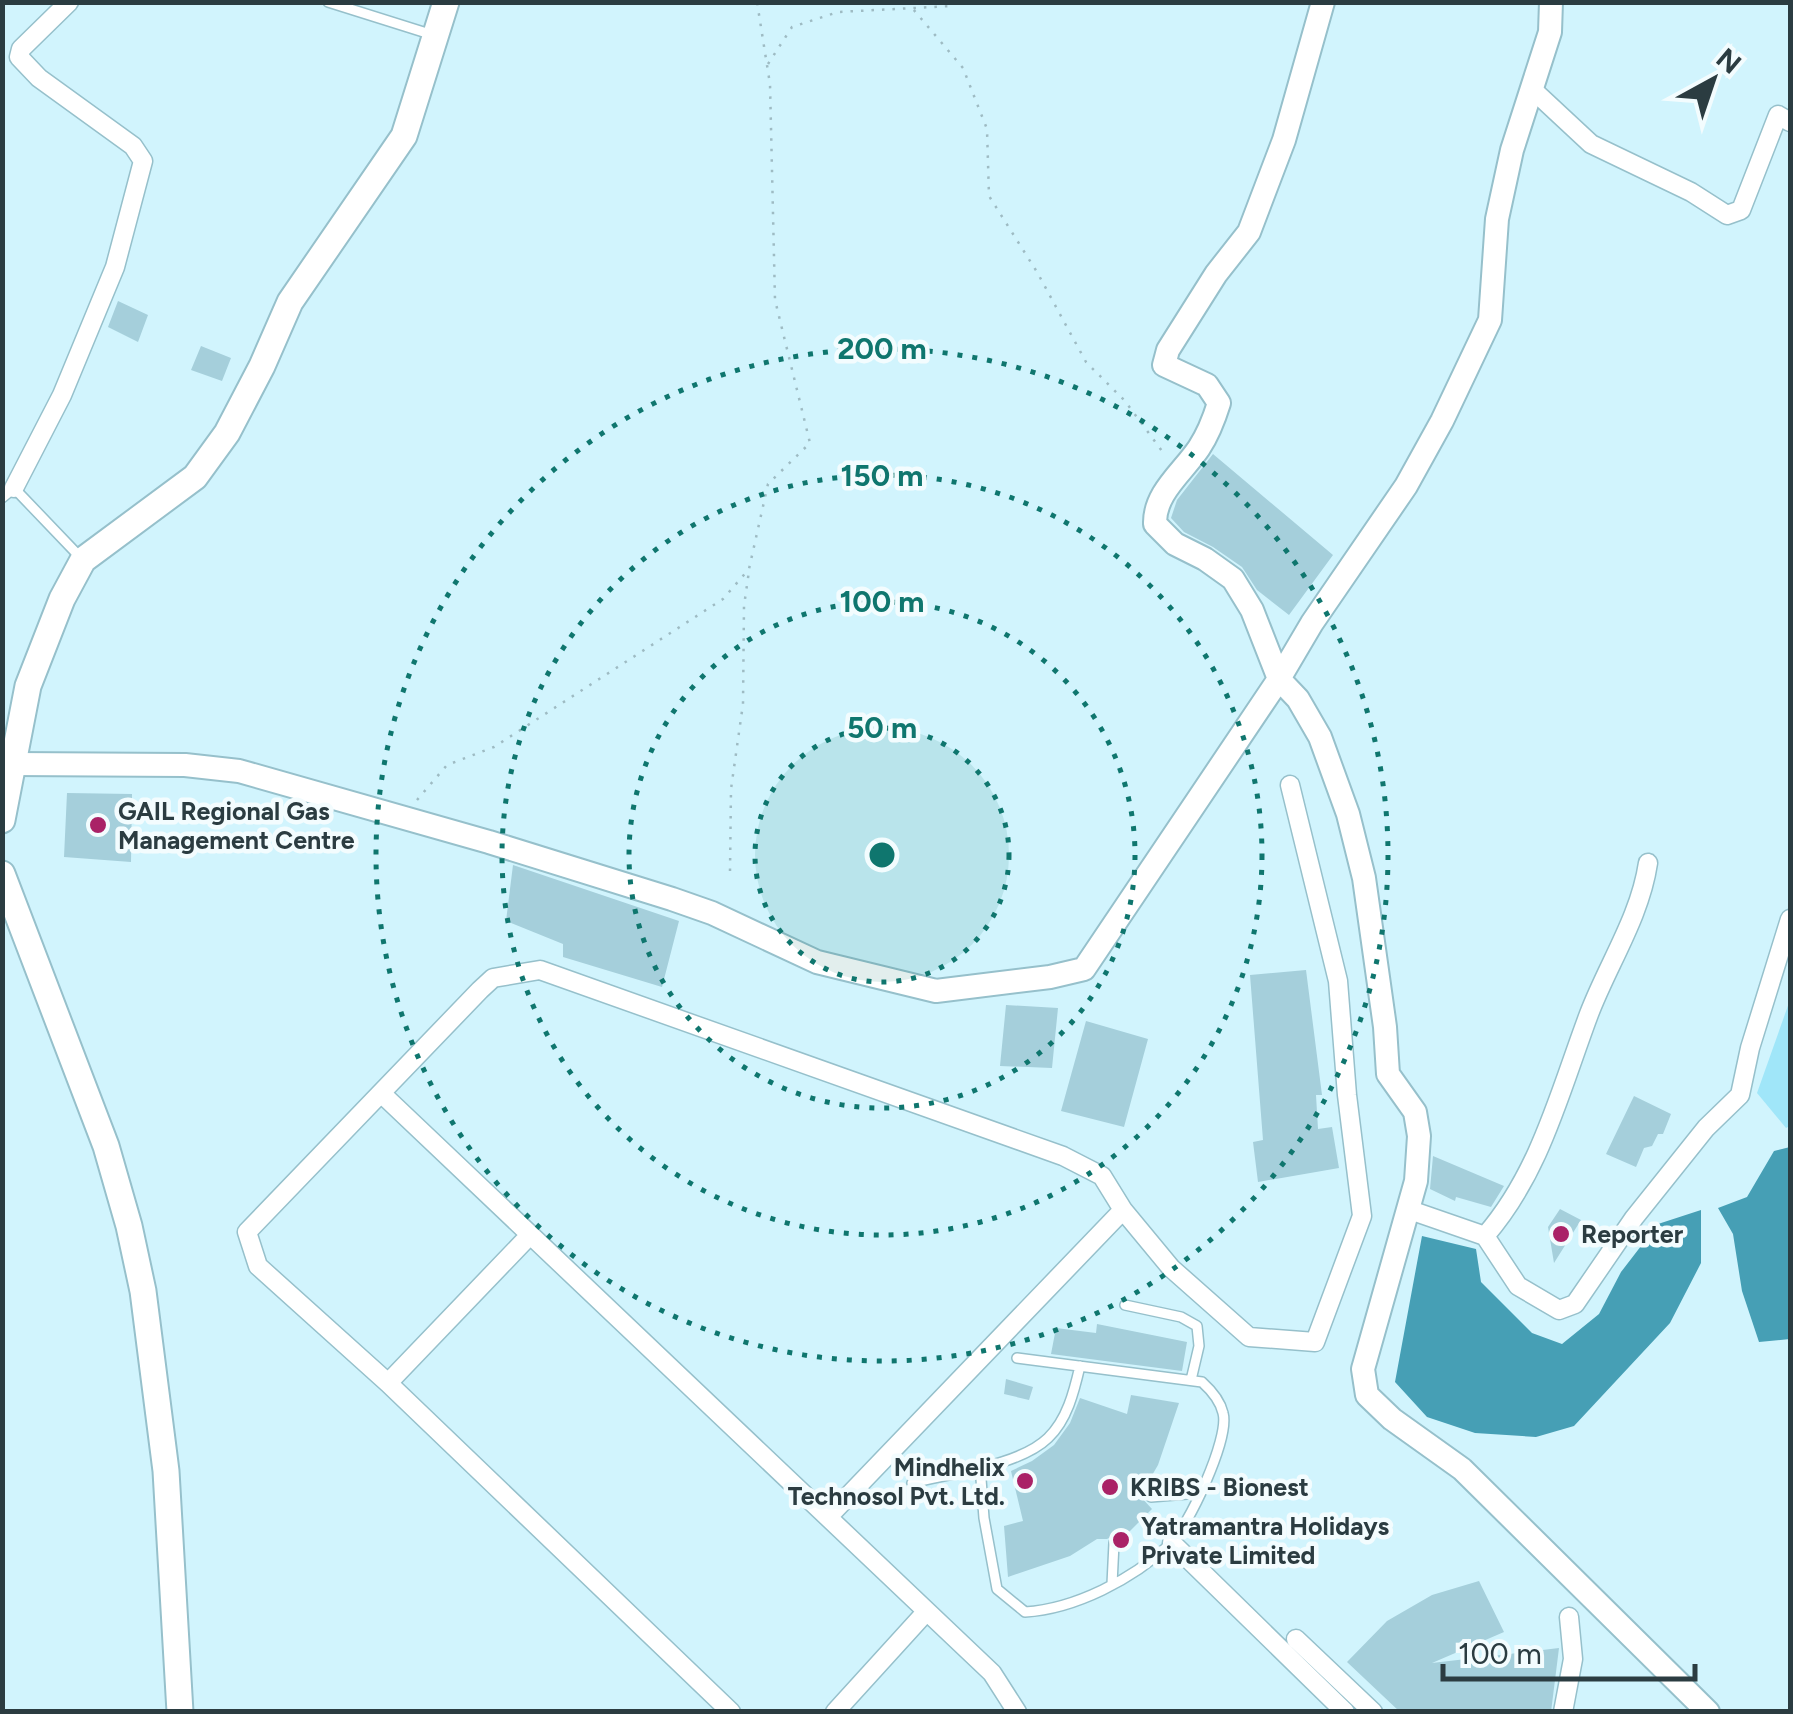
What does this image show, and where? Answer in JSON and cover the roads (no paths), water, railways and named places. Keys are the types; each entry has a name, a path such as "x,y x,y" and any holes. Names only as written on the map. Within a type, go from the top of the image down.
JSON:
{"main road":[{"path":"2,820 28,686 62,598 83,560 195,477 227,434 290,302 404,136 446,2"},
{"path":"2,874 106,1146 140,1274 166,1470 180,1712"}],"street":[{"path":"8,493 62,395 114,267 143,161 133,146 39,78 19,57 21,49 68,2"},
{"path":"1323,2 1284,140 1249,232 1216,274 1168,350 1164,365 1207,385 1219,402 1212,426 1154,508 1155,524 1175,544 1233,579 1252,610 1279,680 1298,699 1320,737 1348,814 1364,878 1388,1074 1415,1112 1418,1136 1416,1181 1364,1369 1367,1396 1392,1419 1462,1469 1708,1712"},
{"path":"12,764 185,766 239,771 672,899 712,913 817,962 936,991 1084,969 1406,486 1442,420 1490,320 1497,219 1512,150 1550,32 1551,2"},
{"path":"1533,90 1591,144 1690,192 1727,215 1742,210 1778,115 1790,122"},
{"path":"731,1712 388,1383 258,1266 247,1232 492,978 540,970 1063,1156 1102,1176 1123,1210 1171,1268 1249,1337 1315,1342 1362,1216 1338,981 1290,785"},
{"path":"1485,1236 1508,1210 1533,1166 1590,1012 1629,926 1648,863"},
{"path":"1407,1209 1485,1236 1518,1286 1559,1310 1575,1304 1634,1218 1706,1128 1740,1095 1750,1048 1790,919"},
{"path":"381,1093 992,1673 1017,1712"},
{"path":"828,1517 1123,1210"},
{"path":"388,1383 528,1236"},
{"path":"1172,1543 1345,1712"},
{"path":"835,1712 926,1612"},
{"path":"1562,1712 1573,1659 1569,1617"},
{"path":"1296,1638 1373,1712"}],"lane":[{"path":"328,2 435,36"},
{"path":"8,493 83,560"},
{"path":"1125,1305 1181,1317 1197,1326 1198,1346 1191,1380"},
{"path":"980,1466 997,1589 1025,1612 1071,1602 1112,1584 1172,1543 1207,1480 1222,1442 1224,1416 1215,1394 1202,1382 1017,1358"},
{"path":"912,1483 1020,1456 1047,1439 1063,1418 1080,1366"},
{"path":"1151,1497 1187,1494 1207,1480"},
{"path":"1112,1584 1114,1543"}],"place":[{"name":"GAIL Regional Gas Management Centre","path":"98,825"},
{"name":"Reporter","path":"1561,1234"},
{"name":"Mindhelix Technosol Pvt. Ltd.","path":"1025,1481"},
{"name":"KRIBS - Bionest","path":"1110,1487"},
{"name":"Yatramantra Holidays Private Limited","path":"1121,1540"}]}
